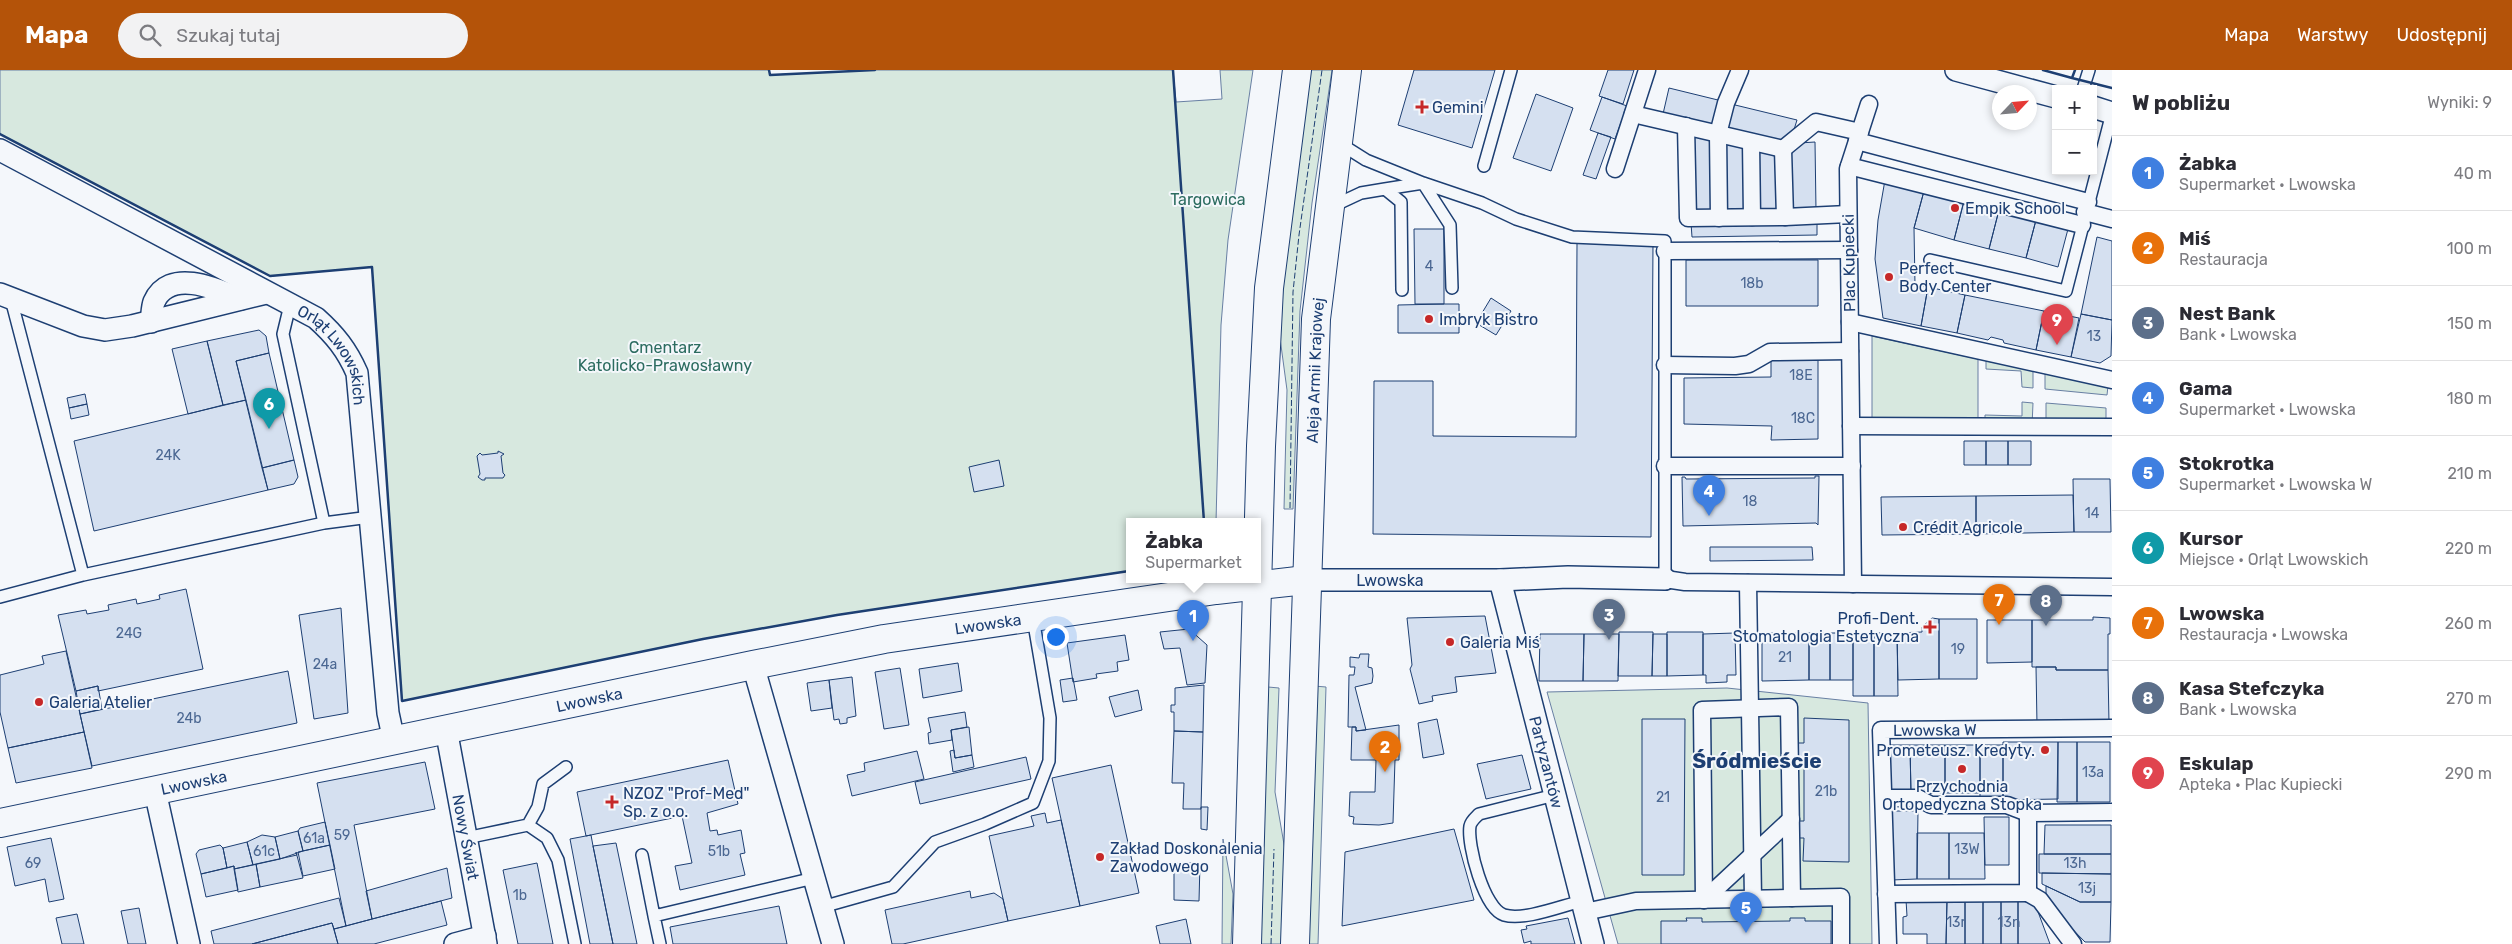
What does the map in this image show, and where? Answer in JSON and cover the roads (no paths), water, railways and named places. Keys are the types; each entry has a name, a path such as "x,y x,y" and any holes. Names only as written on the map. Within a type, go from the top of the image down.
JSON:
{"main road":[{"path":"1260,518 1269,288 1297,70"},
{"name":"Aleja Armii Krajowej","path":"1294,944 1316,319 1347,70"},
{"name":"Lwowska","path":"0,823 753,665 884,640 1257,585 1306,580"},
{"path":"1248,944 1257,585"}],"street":[{"path":"1615,168 1647,70"},
{"path":"1719,218 1718,134 1726,103 1740,70"},
{"path":"1956,70 2052,96"},
{"name":"Plac Kupiecki","path":"1853,584 1849,166 1869,104"},
{"path":"2097,108 2112,112"},
{"path":"1633,114 1783,149"},
{"path":"1783,149 1816,122 1973,171 2085,213"},
{"path":"1686,126 1688,218 1848,214"},
{"path":"1751,142 1752,217"},
{"path":"1783,149 1785,217"},
{"name":"Orląt Lwowskich","path":"0,150 316,318 335,336 349,354 358,373 388,713 394,741"},
{"path":"1849,166 1967,196 2085,213 2112,219"},
{"path":"1967,196 1973,171"},
{"path":"1665,251 1849,250"},
{"path":"151,322 154,302 164,290 177,283 192,283 215,288 240,299"},
{"path":"6,296 83,326 105,330 151,322 266,293"},
{"path":"1850,322 2112,380"},
{"path":"1664,365 1735,366 1749,364 1770,352 1850,351"},
{"path":"1851,426 2112,427"},
{"path":"1665,466 1852,466"},
{"name":"Lwowska","path":"1306,580 1500,580 1568,577 1853,584 2112,587"},
{"name":"Partyzantów","path":"1500,580 1593,944"},
{"path":"1748,582 1754,899"},
{"path":"753,665 833,944"},
{"path":"1704,900 1702,710 1789,707 1792,898"},
{"name":"Lwowska W","path":"1888,944 1882,730 2112,728"},
{"name":"Nowy Świat","path":"446,729 485,940"},
{"path":"154,791 189,944"},
{"path":"1884,798 1918,798 1931,805 2007,805 2028,813 2112,812"},
{"path":"2028,813 2028,893"},
{"path":"1704,900 1791,819"},
{"path":"1886,894 2028,893 2040,900 2073,944"},
{"path":"1583,907 1636,901 1841,897 1842,944"},
{"path":"455,944 485,940"}],"lane":[{"path":"1484,166 1512,70"},
{"path":"2084,85 2089,70"},
{"path":"1930,260 2066,291 2112,112"},
{"path":"1338,142 1366,160 1423,183 1482,203 1516,219 1572,237 1665,241 1665,579"},
{"path":"1330,208 1361,193 1423,183"},
{"path":"1423,183 1450,225 1452,288"},
{"path":"1385,190 1400,202 1402,290"},
{"path":"6,296 83,576"},
{"path":"290,305 282,334 324,523"},
{"path":"0,597 83,576 324,523 370,516"},
{"path":"822,907 893,888 935,842 1033,804 1049,761 1050,718 1033,618"},
{"path":"528,825 538,807 543,784 566,767"},
{"path":"1555,795 1479,814 1470,823 1469,838 1485,895 1492,908 1503,915 1518,917 1583,907"},
{"path":"466,838 528,825 547,838 558,860 575,944"},
{"path":"642,855 660,944"},
{"path":"654,916 814,878"}],"place":[{"name":"Gemini","path":"1422,107"},
{"name":"Empik School","path":"1955,208"},
{"name":"Perfect Body Center","path":"1889,277"},
{"name":"Imbryk Bistro","path":"1429,319"},
{"name":"Eskulap","path":"2057,345"},
{"name":"Kursor","path":"269,429"},
{"name":"Gama","path":"1709,516"},
{"name":"Crédit Agricole","path":"1903,527"},
{"name":"Lwowska","path":"1999,625"},
{"name":"Kasa Stefczyka","path":"2046,626"},
{"name":"Profi-Dent. Stomatologia Estetyczna","path":"1930,627"},
{"name":"Nest Bank","path":"1609,640"},
{"name":"Żabka","path":"1193,641"},
{"name":"Galeria Miś","path":"1450,642"},
{"name":"Galeria Atelier","path":"39,702"},
{"name":"Prometeusz. Kredyty.","path":"2045,750"},
{"name":"Przychodnia Ortopedyczna Stopka","path":"1962,769"},
{"name":"Miś","path":"1385,772"},
{"name":"NZOZ \"Prof-Med\" Sp. z o.o.","path":"612,802"},
{"name":"Zakład Doskonalenia Zawodowego","path":"1100,857"},
{"name":"Stokrotka","path":"1746,933"}],"district":[{"name":"Śródmieście","path":"1757,760"}],"park label":[{"name":"Targowica","path":"1208,199"},
{"name":"Cmentarz Katolicko-Prawosławny","path":"665,356"}]}
